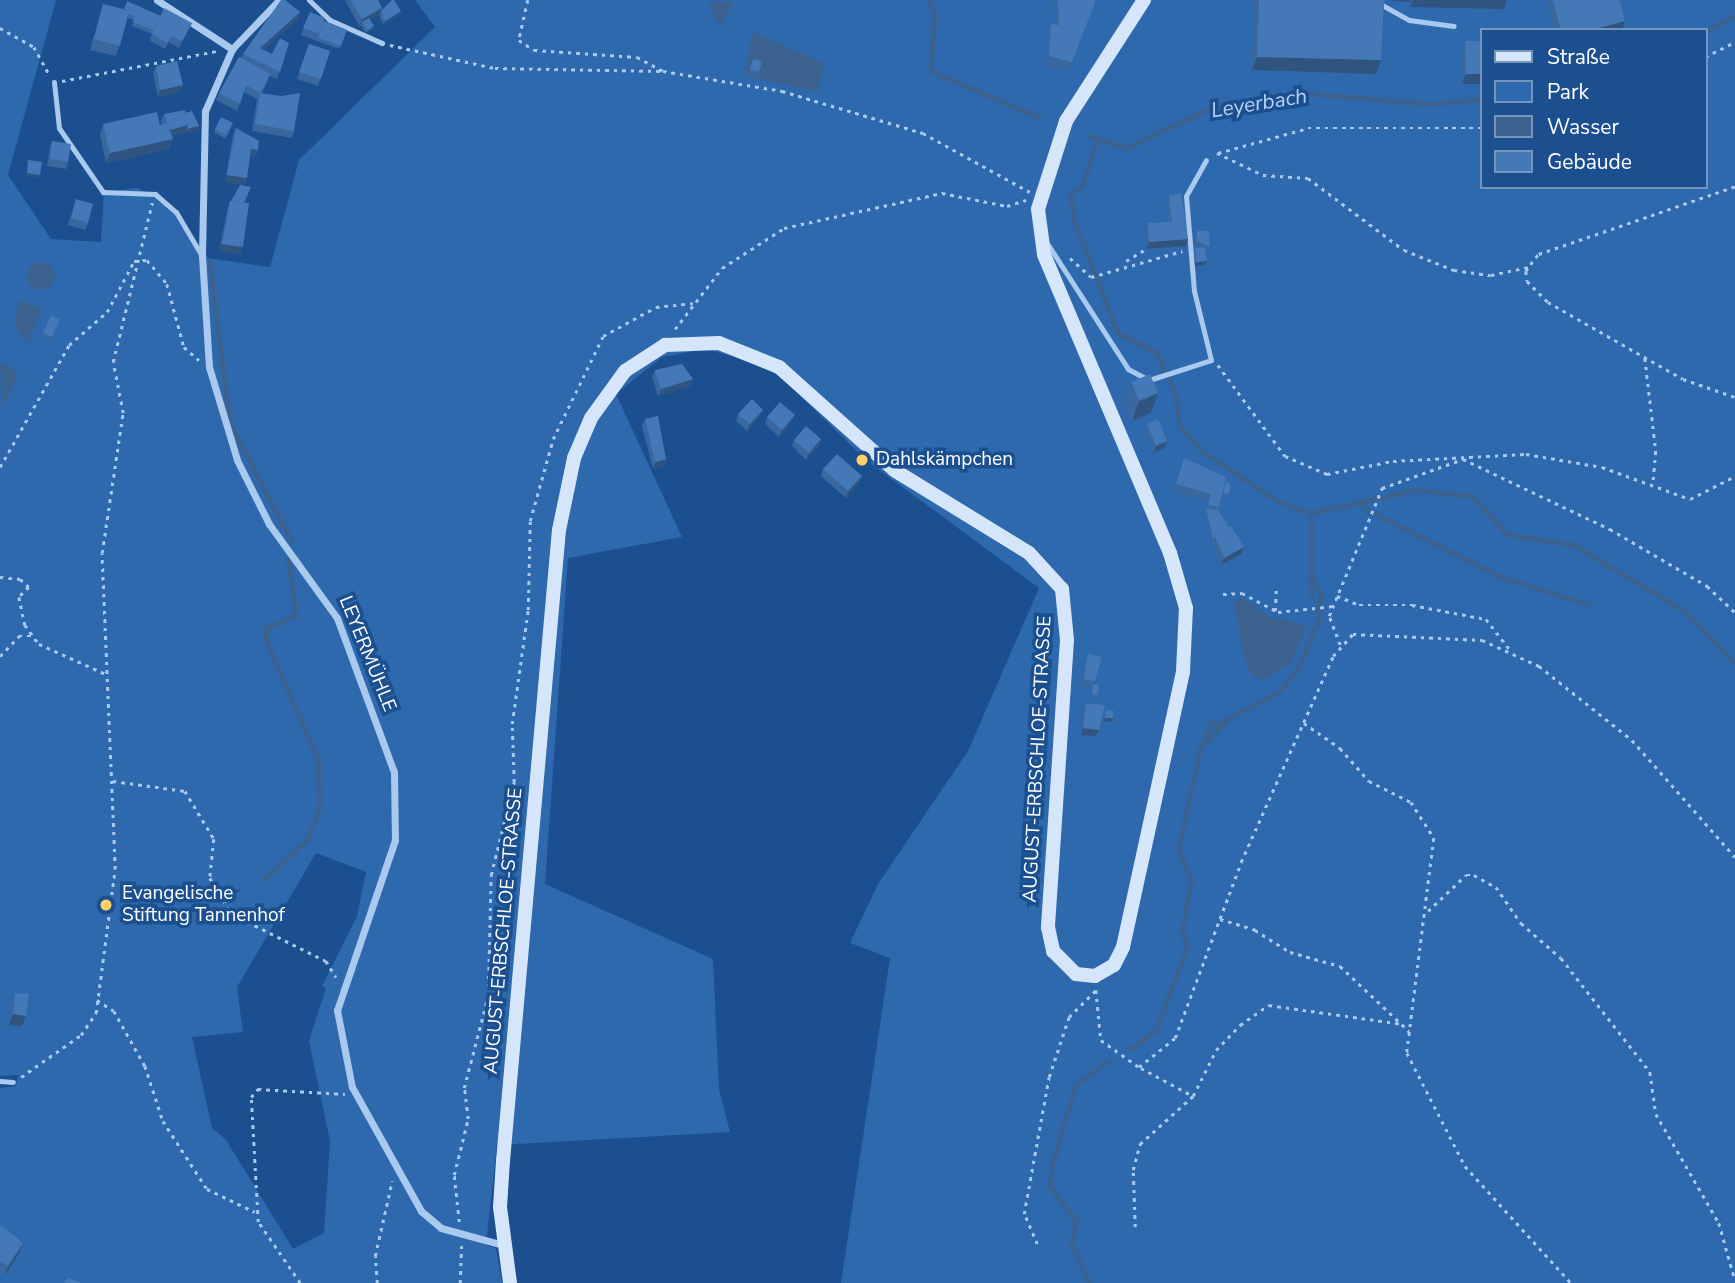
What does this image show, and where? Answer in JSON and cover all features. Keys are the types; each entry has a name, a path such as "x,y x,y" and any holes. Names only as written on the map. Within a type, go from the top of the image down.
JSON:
{"main road":[{"path":"1096,983 1114,965 1123,947 1183,671 1186,608 1170,552 1040,236 1039,196 1066,121 1144,0"},
{"name":"AUGUST-ERBSCHLOE-STRASSE","path":"510,1283 503,1245 503,1161 566,491 591,418 611,386 642,359 679,342 719,343 779,367 894,470 1029,553 1062,589 1067,640 1048,928 1064,967 1096,983"}],"street":[{"path":"157,0 232,49"},
{"name":"LEYERMÜHLE","path":"279,0 232,49 205,111 202,256 209,359 237,460 269,524 323,590 359,667 394,772 395,840 371,922 344,986 337,1010 345,1067 360,1110 426,1217 461,1234 503,1245"}],"lane":[{"path":"309,0 330,20 382,43"},
{"path":"1373,0 1409,20 1454,26"},
{"path":"54,82 59,128 103,192 155,194 176,212 202,256"},
{"path":"1040,236 1058,254 1113,353 1140,378 1157,378 1211,360 1191,249 1186,196 1206,160"},
{"path":"0,1081 13,1082"}],"path":[{"path":"528,0 519,40 534,50 637,57 663,71"},
{"path":"0,28 34,47 54,82 232,49"},
{"path":"1707,56 1735,42"},
{"path":"382,43 495,68 663,71 782,92 895,122 954,147 1020,187"},
{"path":"1206,160 1217,153 1308,128 1480,128"},
{"path":"1217,153 1263,175 1308,178 1404,250 1454,270 1491,275 1528,267 1549,250 1735,187"},
{"path":"679,342 675,330 693,303 741,252 784,228 942,193 1007,206 1039,196"},
{"path":"13,1082 89,1028 97,1000 115,869 106,674 104,513 123,413 115,339 154,197"},
{"path":"1058,254 1091,277 1102,270 1124,263 1191,249"},
{"path":"1124,263 1144,250"},
{"path":"139,258 167,284 190,357 209,359"},
{"path":"0,467 69,345 107,312 139,258"},
{"path":"1528,267 1527,281 1548,302 1645,358 1735,397"},
{"path":"460,1283 461,1234 454,1175 468,1119 464,1088 488,996 491,876 514,782 512,724 528,610 530,521 553,439 603,336 656,307 693,303"},
{"path":"1645,358 1653,485"},
{"path":"1211,360 1247,397 1269,440 1306,469 1346,475 1393,461 1526,454 1576,460 1690,499 1735,476"},
{"path":"1340,645 1329,616 1380,491 1463,459 1610,529 1707,586 1735,612"},
{"path":"0,577 20,579 29,587 19,597 31,636 50,651 106,674"},
{"path":"1275,611 1276,589"},
{"path":"1223,594 1242,593 1275,611 1297,613 1318,603 1334,606"},
{"path":"1337,593 1344,603 1412,605 1486,619 1512,652"},
{"path":"1139,1067 1175,1038 1220,919 1304,723 1340,645 1353,634 1389,632 1482,640 1512,652 1564,681 1632,740 1735,857"},
{"path":"0,656 19,636 31,636"},
{"path":"1304,723 1340,748 1369,781 1411,802 1434,838 1428,911 1407,1054 1465,1166 1571,1283"},
{"path":"113,781 185,791 214,839 210,878 232,914 326,961 344,986"},
{"path":"1428,911 1465,875 1474,875 1496,887 1521,923 1561,958 1650,1072 1656,1114 1719,1223 1735,1280"},
{"path":"1220,919 1255,930 1290,952 1340,967 1409,1031"},
{"path":"1096,983 1101,1041 1139,1067 1193,1096"},
{"path":"1037,1244 1024,1214 1049,1077 1069,1017 1096,983"},
{"path":"97,1000 114,1011 145,1066 163,1121 207,1189 256,1213"},
{"path":"1135,1227 1135,1154 1147,1133 1193,1096 1216,1050 1269,1005 1403,1024"},
{"path":"300,1283 275,1255 256,1213 251,1097 258,1089 349,1094"},
{"path":"377,1283 375,1256 399,1170"}],"green space":[{"path":"0,0 56,0 8,175 51,239 101,242 104,192 137,188 165,201 208,258 270,267 299,160 435,27 415,0 1735,0 1735,1283 841,1283 890,958 850,943 878,884 968,751 1039,588 866,460 781,377 755,362 705,349 662,357 616,394 682,537 568,558 545,884 713,959 719,1089 730,1132 497,1145 486,1245 496,1248 502,1283 0,1283 0,1088 16,1086 18,1075 0,1076","holes":["316,853 366,872 357,916 322,986 326,988 309,1041 330,1141 324,1233 293,1249 226,1140 212,1128 192,1037 243,1032 237,987"]}],"water":[{"path":"709,1 733,3 721,26 714,17"},
{"path":"752,32 824,63 818,92 745,76"},
{"path":"41,262 51,266 55,276 51,286 41,290 31,286 27,276 31,266"},
{"path":"19,299 42,310 27,343 14,325"},
{"path":"3,362 19,375 2,408 0,364"},
{"path":"1242,596 1268,616 1307,626 1291,662 1264,680 1253,677 1245,662 1234,604"}],"building":[{"path":"281,0 285,0 300,12 260,48 272,54 280,38 289,43 280,72 243,54"},
{"path":"351,0 378,0 382,8 362,19"},
{"path":"392,0 401,11 385,21 381,11"},
{"path":"1058,0 1096,0 1072,62 1049,56 1051,24 1059,25"},
{"path":"1259,0 1384,0 1381,60 1257,57"},
{"path":"1553,0 1620,0 1625,21 1599,28 1560,28"},
{"path":"127,1 161,16 153,30 133,22 135,16 124,9"},
{"path":"103,4 129,11 120,46 94,39"},
{"path":"164,8 192,23 182,41 171,36 167,43 152,34"},
{"path":"310,12 325,18 319,34 303,28"},
{"path":"369,18 374,26 367,30 362,22"},
{"path":"324,21 347,30 341,46 318,38"},
{"path":"1465,41 1480,41 1480,74 1466,74"},
{"path":"309,44 330,51 321,79 299,72"},
{"path":"239,57 270,74 260,93 246,85 240,104 219,93"},
{"path":"753,59 762,61 759,72 750,70"},
{"path":"177,61 183,85 160,90 156,66"},
{"path":"260,93 281,96 300,93 294,131 255,124"},
{"path":"185,110 188,125 170,130 164,114"},
{"path":"192,111 199,126 187,129 185,113"},
{"path":"157,112 160,125 167,123 173,139 110,153 103,124"},
{"path":"221,117 233,123 226,135 215,129"},
{"path":"236,128 259,141 258,150 251,149 247,178 227,175"},
{"path":"52,141 71,144 68,162 50,159"},
{"path":"28,160 42,162 40,175 27,173"},
{"path":"240,185 251,187 244,203 231,201"},
{"path":"1181,193 1188,239 1149,242 1148,223 1172,222 1169,195"},
{"path":"76,199 93,204 88,223 71,218"},
{"path":"230,201 249,203 243,247 222,244"},
{"path":"1197,231 1209,231 1210,247 1197,241"},
{"path":"1205,247 1207,261 1196,262 1195,248"},
{"path":"51,315 60,320 52,337 43,333"},
{"path":"682,364 693,379 661,389 655,370"},
{"path":"1150,374 1158,393 1139,401 1131,382"},
{"path":"752,399 763,410 750,424 738,414"},
{"path":"780,402 795,415 782,430 767,417"},
{"path":"658,416 666,459 655,462 645,419"},
{"path":"1158,419 1167,441 1156,446 1147,424"},
{"path":"806,426 821,439 809,453 794,440"},
{"path":"837,454 862,476 848,491 823,469"},
{"path":"1184,458 1226,477 1219,507 1208,505 1211,494 1176,484"},
{"path":"1226,481 1231,485 1229,494 1223,493"},
{"path":"1206,508 1218,510 1229,528 1213,540"},
{"path":"1231,526 1244,547 1224,558 1215,536"},
{"path":"1088,654 1102,657 1095,681 1084,679"},
{"path":"1093,684 1099,685 1098,695 1092,694"},
{"path":"1086,703 1105,705 1099,730 1083,728"},
{"path":"1106,710 1114,711 1113,718 1105,718"},
{"path":"15,993 29,994 26,1016 13,1014"},
{"path":"1,1225 23,1243 8,1266 0,1261"},
{"path":"68,1278 78,1281 81,1283 64,1283"}],"waterway":[{"name":"Leyerbach","path":"929,0 935,14 931,71 1039,117"},
{"name":"Leyerbach","path":"1707,30 1735,16"},
{"name":"Leyerbach","path":"1089,136 1126,148 1212,107 1302,93 1431,104 1480,99"},
{"path":"1097,141 1083,185 1071,195 1075,223 1118,333 1157,353 1176,395 1180,426 1202,451 1279,502 1311,513 1414,490 1472,496 1507,534 1574,545 1686,612 1735,663"},
{"path":"210,261 230,423 292,541"},
{"path":"1360,502 1368,510"},
{"path":"1130,1049 1155,1031 1187,948 1182,931 1191,880 1178,850 1200,748 1229,718 1280,691 1297,670 1318,622 1321,594 1311,577 1311,513"},
{"path":"1374,513 1501,577 1587,604"},
{"path":"264,879 307,840 319,808 318,760 266,641 266,628 296,615 288,560"},
{"path":"1311,577 1312,595"},
{"path":"1203,743 1211,723 1222,724"},
{"path":"1089,1283 1071,1243 1076,1221 1050,1187 1051,1168 1075,1086 1107,1061"}],"place":[{"name":"Dahlskämpchen","path":"862,460"},
{"name":"Evangelische Stiftung Tannenhof","path":"106,905"}]}
